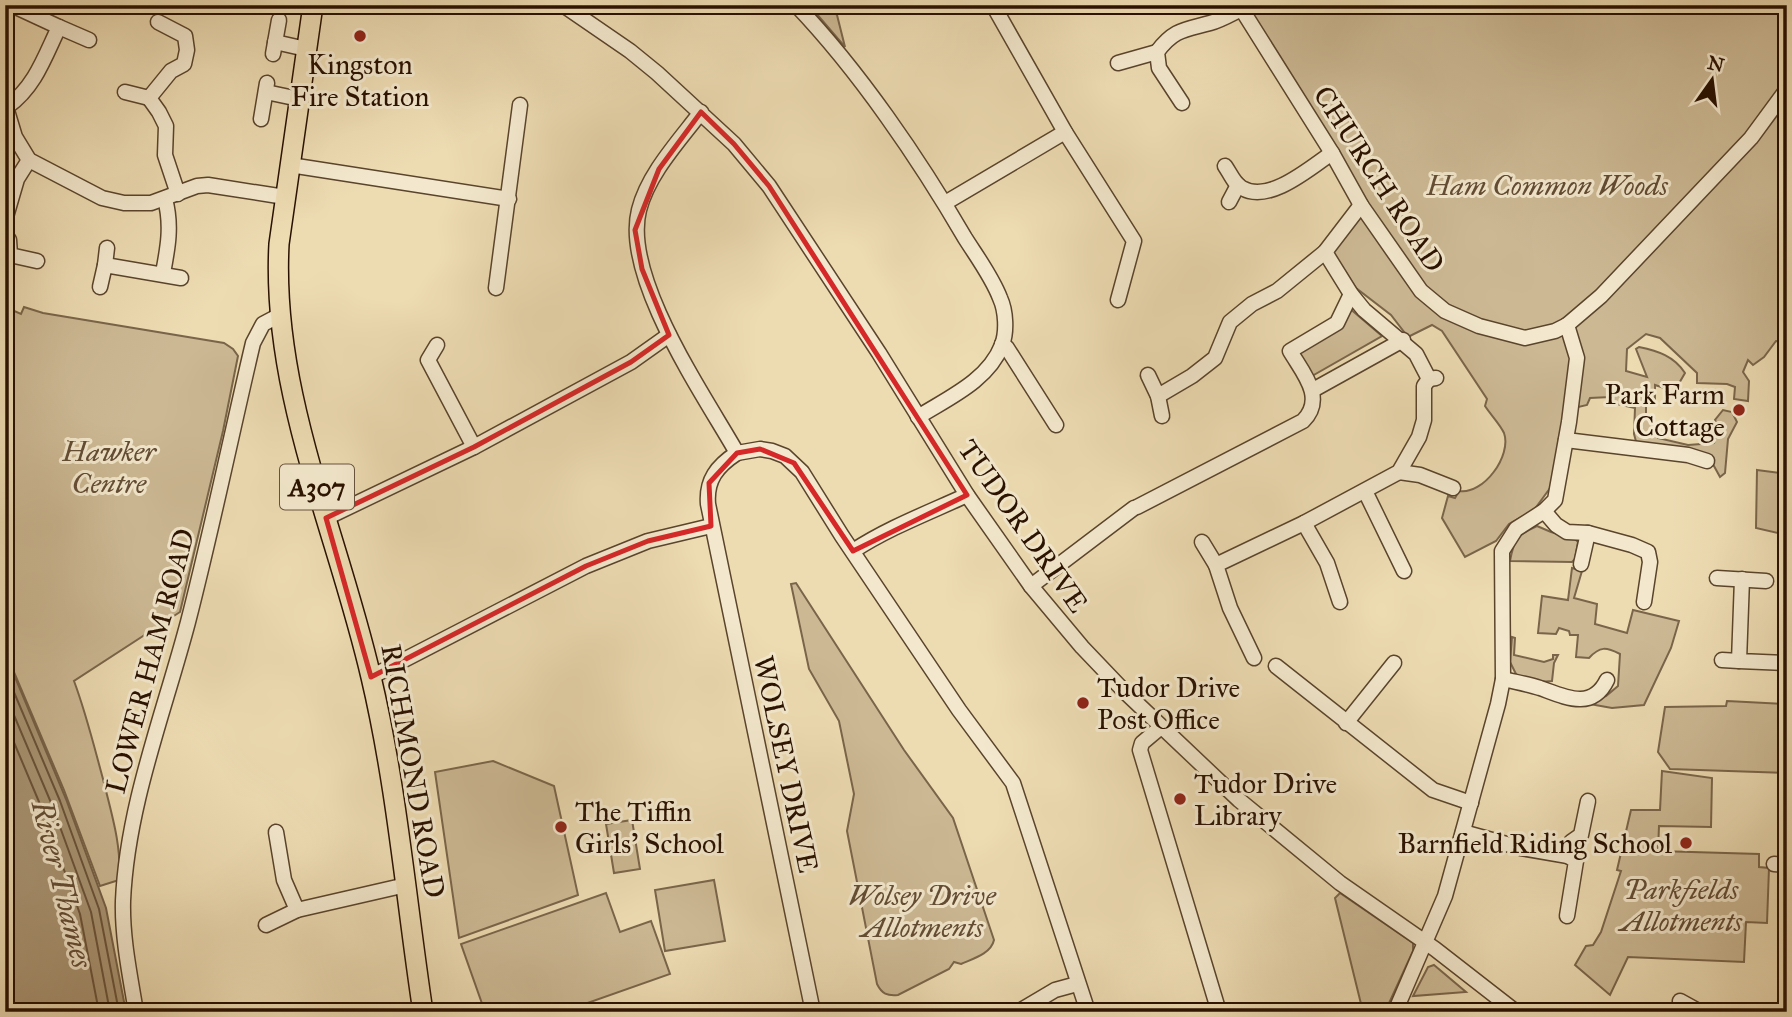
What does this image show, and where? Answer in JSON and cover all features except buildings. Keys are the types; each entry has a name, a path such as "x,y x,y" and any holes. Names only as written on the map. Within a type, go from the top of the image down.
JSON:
{"main road":[{"name":"RICHMOND ROAD","path":"313,5 285,197 277,276 285,360 302,435 371,677 390,773 423,1012"}],"street":[{"name":"TUDOR DRIVE","path":"563,5 630,51 701,112 734,144 769,186 967,495 1031,586 1082,647 1161,727 1239,800 1340,883 1425,942 1516,1012"},
{"path":"796,5 823,34 870,95 945,203 1000,298 1005,328 1002,344 985,372 918,417"},
{"path":"993,5 1065,132 1134,241 1118,300"},
{"path":"1118,63 1157,52 1177,31 1213,22 1240,7"},
{"name":"CHURCH ROAD","path":"1240,7 1332,153 1361,205 1421,291 1444,311 1479,326 1525,338 1567,326 1601,296 1751,138 1787,89"},
{"path":"18,8 89,40"},
{"path":"279,20 274,48 306,49"},
{"path":"149,99 171,71 184,64 191,34 158,22"},
{"path":"59,27 31,84 22,96 6,105 15,137 29,160 102,198 124,203 151,203 208,185 285,197"},
{"path":"1157,52 1159,68 1182,103"},
{"path":"261,119 267,87 299,99"},
{"path":"125,92 149,99 166,126 165,155 172,196 170,236 163,273"},
{"path":"496,288 520,106"},
{"path":"701,112 648,187 639,209 635,230 642,269 669,335 737,453 760,449 772,451 794,463 959,710 1013,783 1088,1012"},
{"path":"945,203 1065,132"},
{"path":"1225,166 1238,186 1244,190 1275,190 1332,153"},
{"path":"5,220 17,179 29,160"},
{"path":"290,165 509,199"},
{"path":"1229,202 1238,186"},
{"path":"1158,396 1192,376 1215,358 1230,322 1252,304 1276,291 1325,252 1361,205"},
{"path":"5,234 9,240 10,255 37,261"},
{"path":"100,287 107,248"},
{"path":"1216,565 1304,523 1399,472 1419,437 1424,420 1424,386 1432,378 1403,340 1364,310 1325,252"},
{"path":"105,265 181,278"},
{"path":"1031,586 1136,508 1304,421 1312,410 1313,390 1290,351 1337,323 1351,294"},
{"name":"LOWER HAM ROAD","path":"136,1012 123,915 130,840 138,800 196,588 253,343 267,321 281,319"},
{"path":"1395,1012 1445,896 1498,704 1503,679 1502,551 1516,529 1544,511 1555,500 1577,358 1567,326"},
{"path":"326,518 474,447 631,362 669,335"},
{"path":"1313,390 1403,340"},
{"path":"1002,344 1056,425"},
{"path":"437,345 428,360 474,447"},
{"path":"1148,375 1158,396 1162,416"},
{"path":"1566,440 1688,455 1707,461"},
{"name":"WOLSEY DRIVE","path":"737,453 719,467 709,483 708,504 813,1012"},
{"path":"1399,472 1420,475 1453,488"},
{"path":"1365,491 1404,570"},
{"path":"853,551 883,532 967,495"},
{"path":"1544,511 1556,525 1567,532 1588,533 1648,552 1650,562 1644,602"},
{"path":"1304,523 1327,563 1340,602"},
{"path":"371,677 586,566 648,541 711,526"},
{"path":"1581,564 1588,533"},
{"path":"1202,542 1216,565 1230,608 1254,658"},
{"path":"1717,578 1766,581"},
{"path":"1739,661 1742,579"},
{"path":"1722,660 1787,663"},
{"path":"1346,723 1394,663"},
{"path":"1276,666 1433,790 1471,803"},
{"path":"1503,679 1575,699 1593,697 1601,692 1607,680"},
{"path":"1161,727 1142,743 1140,750 1219,1012"},
{"path":"1568,856 1571,842 1581,835 1588,802"},
{"path":"276,832 284,880 297,910"},
{"path":"1463,832 1521,848 1568,856 1576,861 1567,916"},
{"path":"266,925 297,910 406,885"},
{"path":"1018,1012 1055,990 1077,984"},
{"path":"1680,1000 1700,1012"}],"highlighted area":[{"path":"701,112 734,144 769,186 967,495 853,551 794,463 760,449 737,453 709,483 711,526 648,541 586,566 371,677 326,518 474,447 631,362 669,335 642,269 635,230 659,169"}],"green space":[{"path":"809,5 828,5 837,15 845,47"},
{"name":"Ham Common Woods","path":"1236,5 1787,5 1787,342 1776,341 1764,357 1753,365 1748,360 1743,372 1749,381 1748,401 1734,399 1735,387 1727,384 1697,383 1697,373 1660,338 1646,334 1627,349 1626,371 1647,377 1636,349 1639,347 1665,355 1676,362 1685,373 1678,385 1664,388 1655,385 1655,400 1646,406 1646,416 1658,429 1658,438 1688,445 1714,443 1719,429 1715,420 1723,410 1732,412 1737,422 1728,439 1725,473 1720,477 1709,457 1637,445 1634,434 1635,408 1612,403 1610,397 1590,398 1587,405 1578,407 1553,484 1534,510 1509,524 1496,541 1465,557 1442,518 1448,496 1455,498 1459,491 1478,487 1494,472 1504,452 1504,433 1485,406 1487,399 1442,331 1432,325 1408,337 1391,315 1356,288 1332,251 1365,211"},
{"name":"Hawker Centre","path":"5,307 21,314 24,307 43,313 224,343 238,356 180,612 74,681 93,742 117,842 119,880 100,886 64,790 5,651"},
{"path":"1348,307 1382,336 1312,376 1295,351"},
{"path":"1757,470 1787,474 1787,535 1756,528"},
{"path":"1537,526 1575,539 1578,542 1575,559 1572,562 1510,561 1518,539"},
{"path":"1572,568 1582,571 1574,598 1597,604 1595,624 1627,633 1633,610 1679,621 1671,648 1644,705 1612,708 1584,703 1606,696 1618,686 1620,654 1603,649 1589,658 1576,657 1578,635 1570,635 1569,631 1559,628 1556,634 1538,633 1542,596 1568,600"},
{"name":"Wolsey Drive Allotments","path":"796,583 904,750 953,818 994,940 989,949 981,955 961,964 954,962 949,969 898,995 885,994 877,984 847,831 854,794 839,721 809,669 791,584"},
{"path":"1512,637 1515,638 1514,655 1544,662 1553,659 1553,655 1558,655 1552,681 1518,678 1510,662"},
{"path":"1727,701 1787,704 1787,773 1670,769 1658,752 1665,707 1726,706"},
{"path":"493,761 554,786 578,895 459,938 435,772"},
{"name":"Parkfields Allotments","path":"1662,771 1712,778 1711,827 1659,826 1658,851 1759,854 1759,867 1769,868 1767,923 1746,922 1744,962 1628,957 1610,995 1575,965 1586,946 1593,945 1601,932 1621,871 1617,870 1631,810 1660,810"},
{"path":"632,820 640,869 614,873 606,824"},
{"path":"714,880 725,941 665,951 655,890"},
{"path":"606,893 620,932 651,921 670,974 562,1012 485,1012 461,944"},
{"path":"1340,893 1413,943 1413,951 1385,1012 1363,1012 1335,898"},
{"path":"1434,965 1466,992 1413,996 1428,967"}],"water":[{"name":"River Thames","path":"5,653 66,799 106,908 126,1012 5,1012"}],"place":[{"name":"Kingston Fire Station","path":"360,36"},
{"name":"Park Farm Cottage","path":"1739,410"},
{"name":"Tudor Drive Post Office","path":"1083,703"},
{"name":"Tudor Drive Library","path":"1180,799"},
{"name":"The Tiffin Girls' School","path":"561,827"},
{"name":"Barnfield Riding School","path":"1686,843"}]}
